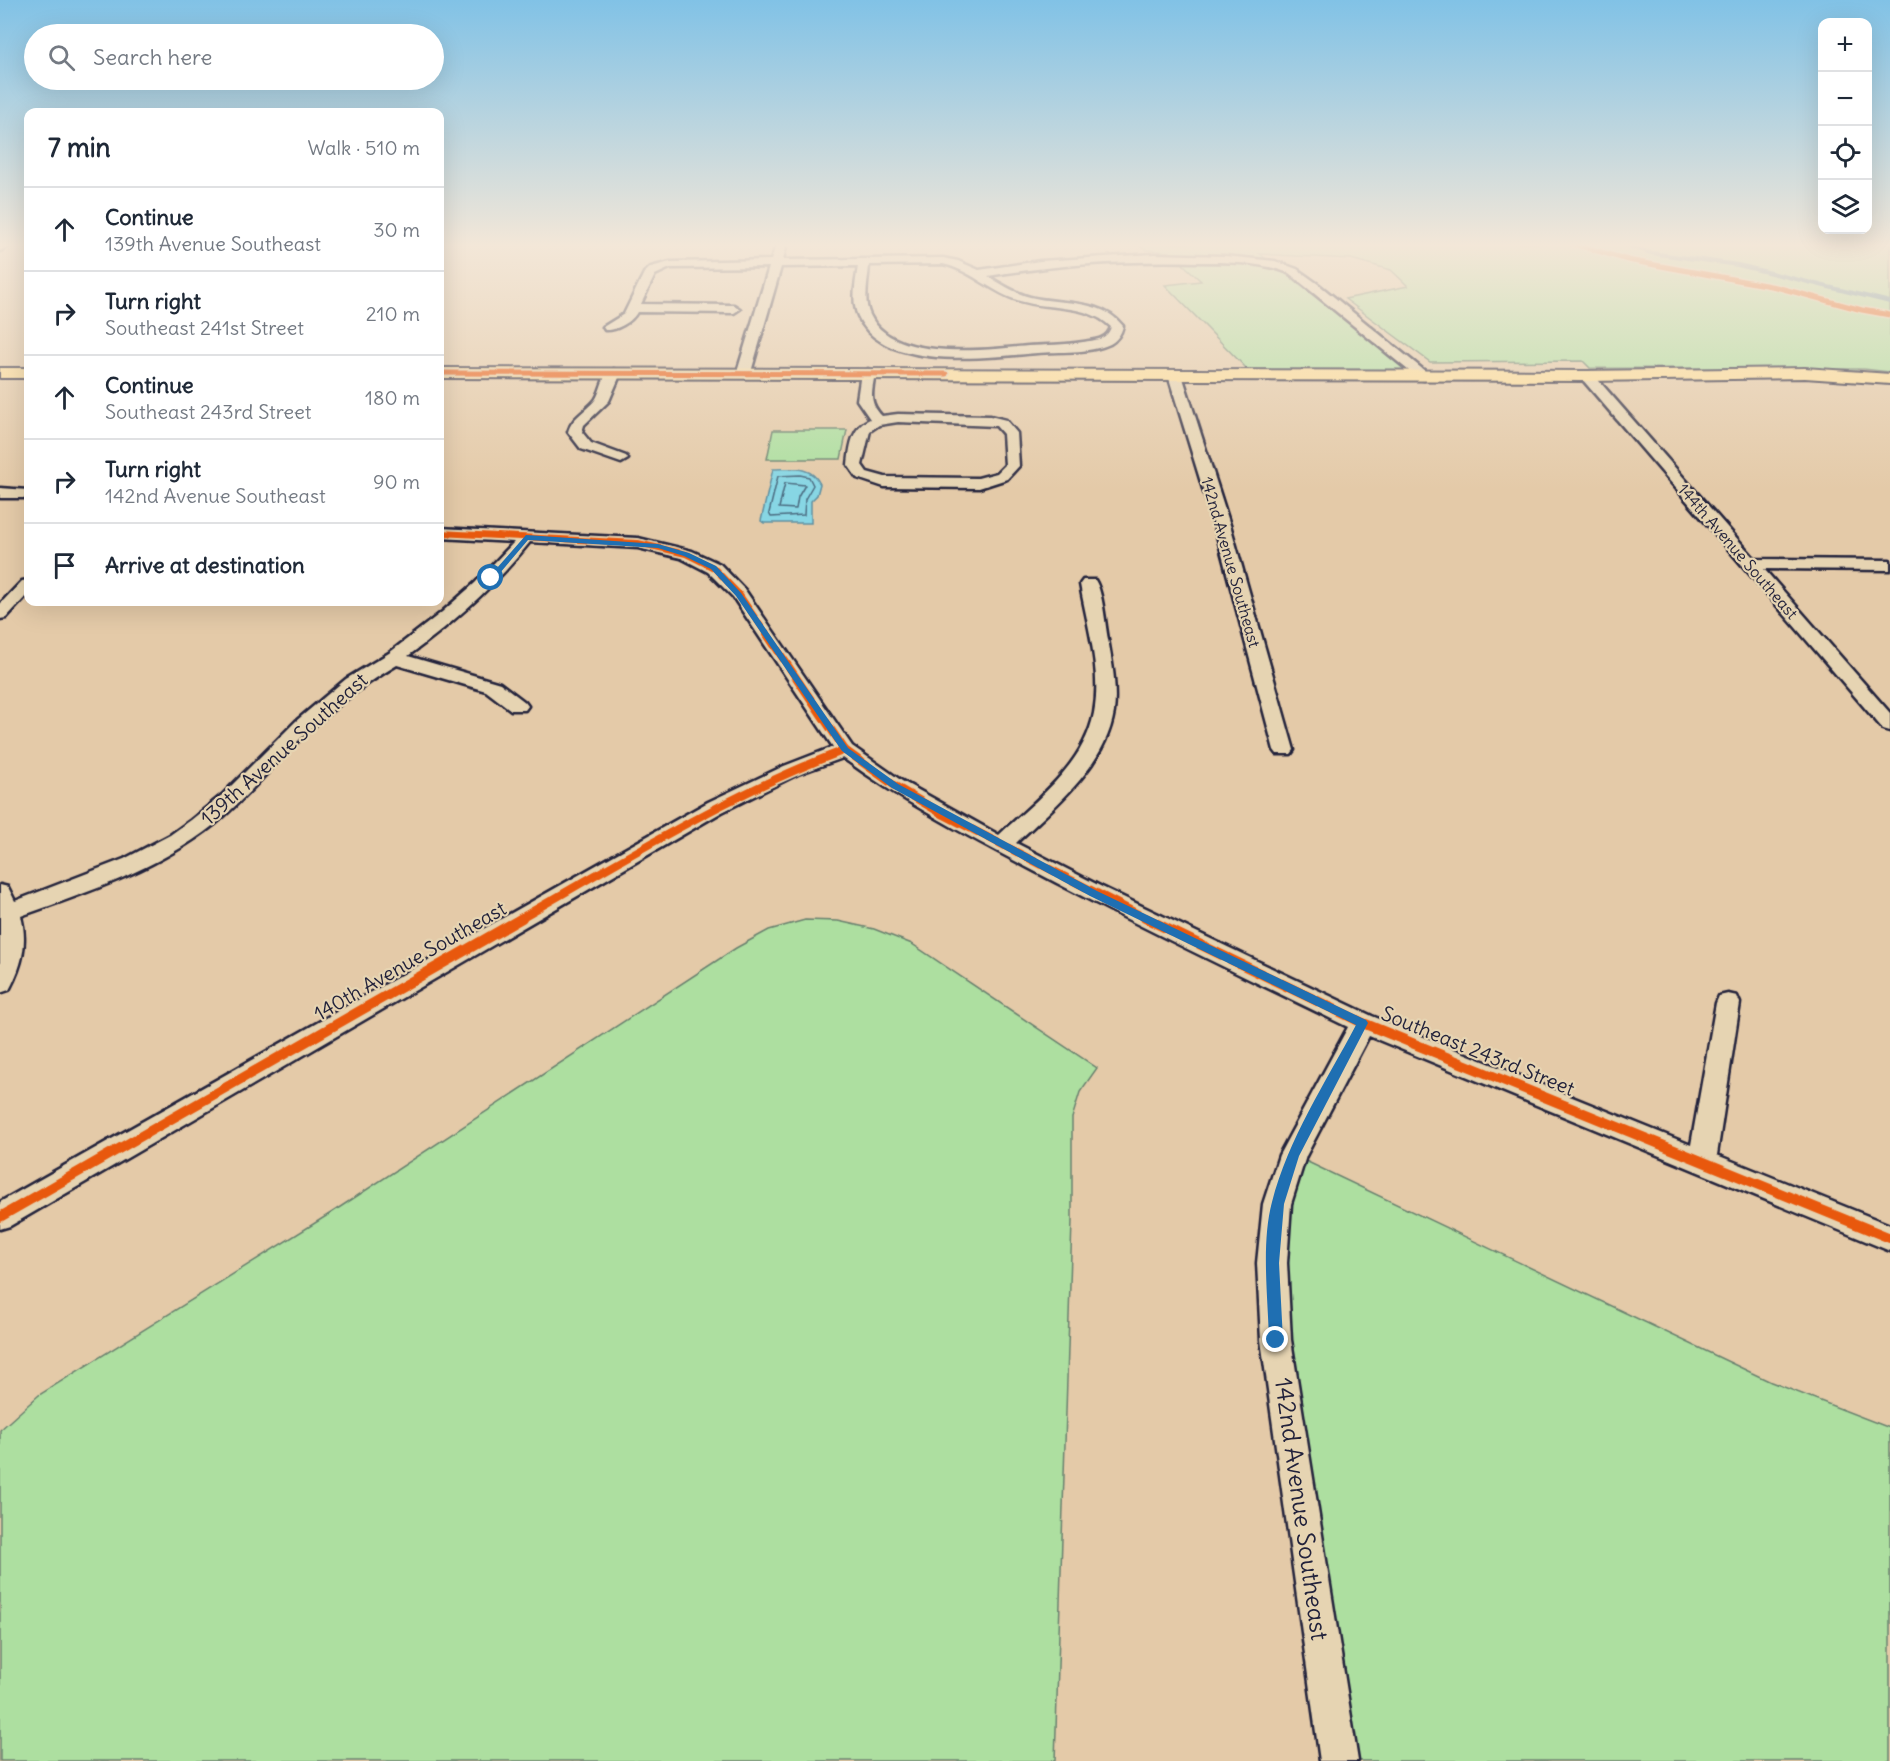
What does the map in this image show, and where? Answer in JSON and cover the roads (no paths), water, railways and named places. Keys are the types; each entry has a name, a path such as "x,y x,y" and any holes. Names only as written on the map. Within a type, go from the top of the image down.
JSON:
{"main road":[{"path":"444,373 744,372 1424,376 1805,373 1890,379"},
{"path":"0,373 24,373"}],"street":[{"path":"609,327 614,325"},
{"path":"744,372 758,325"},
{"path":"870,325 879,336 905,347 940,352 1002,352 1082,347 1100,344 1113,337 1116,325"},
{"path":"1361,325 1424,376"},
{"path":"614,373 602,401 577,424 575,432 586,447 621,459"},
{"path":"868,373 863,403 880,421"},
{"name":"142nd Avenue Southeast","path":"1176,375 1222,528 1284,750"},
{"name":"144th Avenue Southeast","path":"1587,376 1890,725"},
{"path":"898,418 976,419 1001,423 1010,433 1012,466 1002,476 993,480 967,483 884,482 862,475 855,465 860,432 865,427 880,421 898,418"},
{"path":"0,494 24,494"},
{"path":"444,533 658,546 686,554 714,568 739,594 845,750"},
{"name":"139th Avenue Southeast","path":"0,984 12,952 15,932 5,902 108,876 158,851 200,825 248,783 275,752 355,682 394,658 491,578 526,537"},
{"path":"1749,564 1890,565"},
{"path":"1002,844 1070,779 1092,745 1104,712 1104,681 1089,584"},
{"path":"0,614 24,589"},
{"path":"394,658 493,687 518,706"},
{"name":"Southeast 243rd Street","path":"845,750 895,786 944,815 1094,893 1363,1023 1890,1238"},
{"name":"140th Avenue Southeast","path":"0,1217 715,807 791,770 845,750"},
{"path":"1702,1161 1728,1002"},
{"name":"142nd Avenue Southeast","path":"1339,1761 1276,1340 1272,1263 1277,1204 1293,1155 1363,1023"}],"water":[{"path":"773,469 800,469 816,478 820,484 817,495 811,501 811,523 764,523 761,521"}]}
